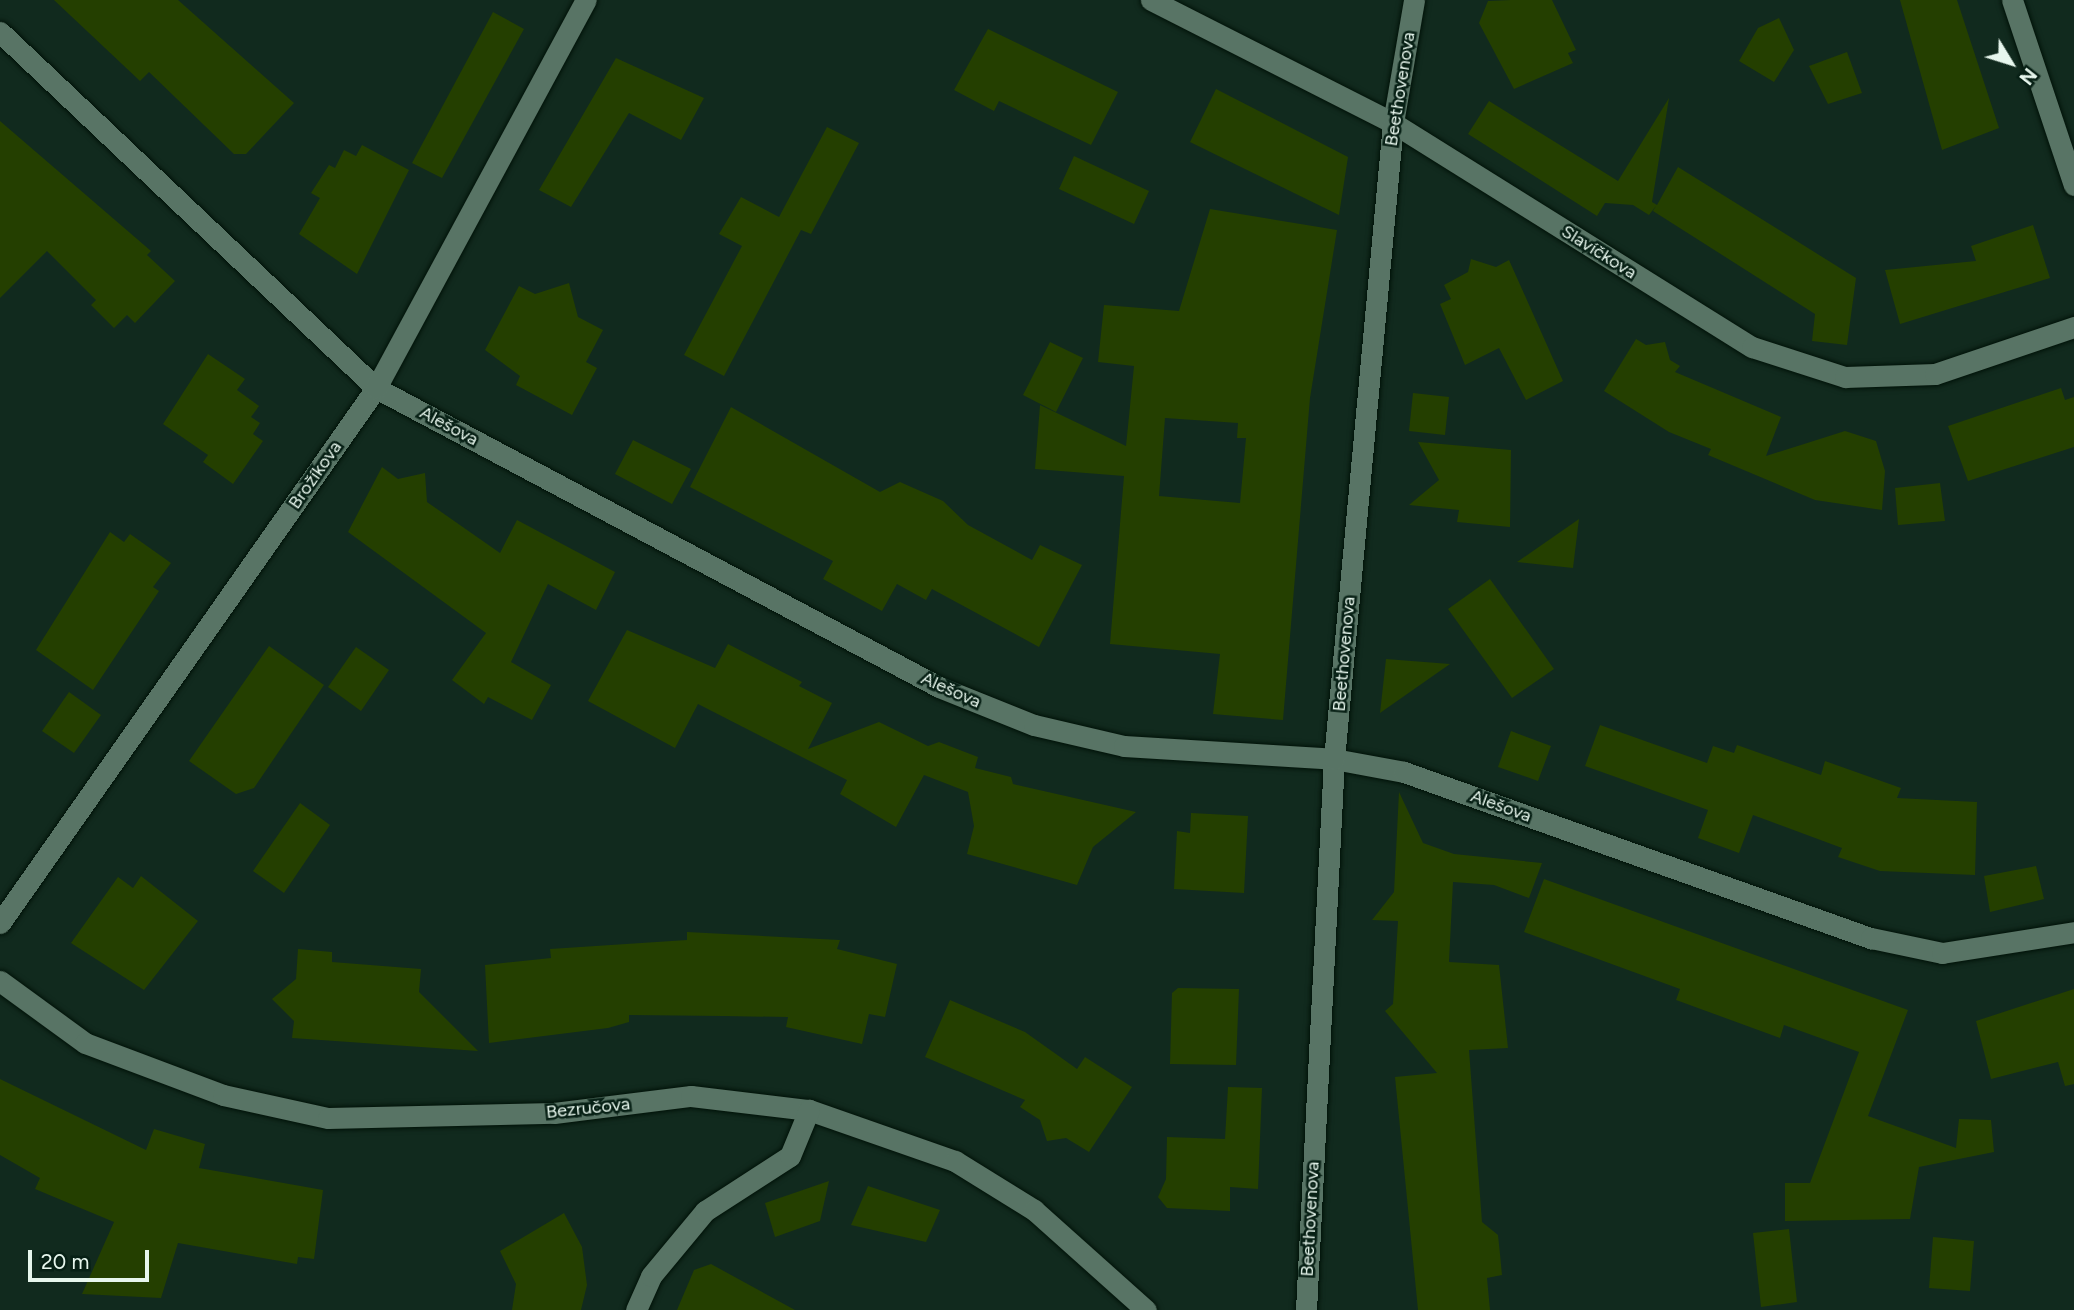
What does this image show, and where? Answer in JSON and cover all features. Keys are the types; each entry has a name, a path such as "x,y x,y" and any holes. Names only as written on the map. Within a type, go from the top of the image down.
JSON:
{"street":[{"name":"Brožíkova","path":"0,923 376,388 586,0"},
{"name":"Slavíčkova","path":"1151,0 1393,123 1752,347 1845,377 1935,374 2074,327"},
{"name":"Beethovenova","path":"1306,1310 1334,759 1393,123 1414,0"},
{"path":"2012,0 2074,185"},
{"name":"Alešova","path":"0,32 376,388 939,687 1034,725 1124,746 1334,759 1404,772 1871,938 1942,953 2074,932"},
{"name":"Bezručova","path":"0,981 85,1043 223,1095 328,1118 554,1113 691,1096 809,1110 955,1161 1034,1210 1146,1310"},
{"path":"636,1310 651,1276 705,1211 790,1156 809,1110"}],"building":[{"path":"54,0 178,0 294,103 246,154 234,154 149,72 140,81"},
{"path":"1552,0 1576,50 1568,53 1573,63 1514,89 1479,23 1488,1"},
{"path":"1900,0 1957,0 1999,128 1942,150"},
{"path":"493,12 524,29 442,178 412,163"},
{"path":"1779,18 1794,50 1774,82 1739,61 1758,28"},
{"path":"988,29 1118,92 1091,145 999,101 994,111 954,90"},
{"path":"1847,52 1862,93 1828,104 1809,66"},
{"path":"616,58 704,98 681,140 629,113 571,207 539,190"},
{"path":"1216,89 1348,157 1339,215 1190,142"},
{"path":"1669,98 1652,202 1657,205 1678,167 1856,278 1847,345 1812,341 1815,314 1653,211 1656,206 1649,215 1633,205 1605,203 1597,216 1468,134 1489,101 1618,181"},
{"path":"0,121 151,251 147,255 175,281 135,323 127,315 114,328 91,305 96,300 47,251 0,298"},
{"path":"827,127 859,143 811,234 801,230 724,376 684,355 742,246 719,234 741,197 779,217"},
{"path":"362,145 409,170 357,274 299,234 320,198 311,193 329,165 335,168 344,150 356,156"},
{"path":"1074,156 1149,191 1134,224 1059,189"},
{"path":"1210,209 1337,230 1310,398 1283,720 1213,714 1220,654 1110,644 1124,476 1035,469 1040,405 1126,446 1134,366 1098,362 1104,305 1179,311","holes":["1165,418 1238,423 1237,438 1246,438 1240,503 1159,496"]},
{"path":"2033,225 2050,278 1900,324 1885,270 1976,261 1971,246"},
{"path":"1471,259 1496,267 1509,260 1563,381 1526,400 1499,348 1465,365 1440,304 1451,299 1444,285 1468,272"},
{"path":"569,283 578,317 603,330 586,362 597,368 572,415 516,385 520,376 485,350 519,286 535,294"},
{"path":"1636,339 1646,345 1665,342 1670,360 1680,366 1675,372 1781,417 1766,456 1845,431 1876,441 1885,471 1882,510 1815,500 1708,455 1711,449 1669,432 1604,391"},
{"path":"1050,342 1083,358 1056,412 1023,395"},
{"path":"208,354 245,379 237,390 259,406 251,417 260,423 253,434 263,441 233,484 203,462 208,455 163,424"},
{"path":"2061,388 2065,400 2074,397 2074,447 1968,481 1948,426"},
{"path":"1413,393 1449,397 1445,435 1409,431"},
{"path":"731,407 880,492 900,482 943,501 968,525 1032,560 1040,545 1082,565 1039,647 932,589 926,600 897,584 882,611 823,579 833,561 690,487"},
{"path":"633,440 691,469 672,504 615,474"},
{"path":"1418,442 1511,450 1510,527 1457,522 1459,510 1409,505 1439,480"},
{"path":"382,467 398,479 425,473 427,502 500,553 517,520 615,572 596,610 548,584 511,662 551,685 532,720 488,697 484,704 452,680 486,633 348,532"},
{"path":"1940,483 1945,521 1898,525 1895,488"},
{"path":"1579,519 1573,568 1517,562"},
{"path":"110,532 124,542 130,534 171,563 153,587 159,591 93,690 36,650"},
{"path":"1490,579 1554,669 1512,698 1448,609"},
{"path":"627,630 715,668 728,644 802,682 799,686 832,703 808,749 879,722 928,746 939,742 978,757 975,768 1011,777 1013,784 1136,812 1093,847 1077,885 967,854 974,826 968,792 924,775 896,827 840,794 847,780 698,704 675,748 588,701"},
{"path":"269,646 324,685 254,788 236,794 189,761"},
{"path":"356,647 389,670 361,711 328,687"},
{"path":"1386,659 1450,664 1380,713"},
{"path":"69,692 101,715 74,753 42,731"},
{"path":"1600,725 1707,763 1713,746 1734,753 1737,745 1821,775 1825,761 1901,788 1897,798 1977,802 1975,875 1880,871 1838,857 1842,848 1753,815 1739,853 1698,838 1708,810 1585,766"},
{"path":"1511,731 1551,746 1538,781 1498,767"},
{"path":"1399,792 1423,843 1454,854 1542,863 1529,898 1494,885 1453,882 1449,962 1499,965 1508,1048 1469,1050 1482,1222 1498,1235 1502,1275 1487,1278 1490,1310 1418,1310 1395,1077 1437,1073 1385,1011 1393,1004 1398,921 1372,920 1394,892"},
{"path":"300,803 330,825 284,893 253,871"},
{"path":"1191,813 1248,816 1244,893 1174,889 1177,831 1190,833"},
{"path":"2036,866 2044,899 1990,912 1984,876"},
{"path":"141,876 198,921 144,990 71,943 118,877 133,888"},
{"path":"1544,879 1908,1010 1868,1116 1956,1148 1959,1119 1991,1120 1994,1152 1919,1167 1910,1219 1785,1221 1785,1183 1810,1183 1859,1052 1784,1025 1780,1038 1676,1000 1680,989 1524,932"},
{"path":"687,932 840,940 837,949 897,964 885,1017 869,1014 862,1044 786,1027 788,1017 629,1015 629,1022 608,1028 489,1043 485,965 551,958 550,949 687,940"},
{"path":"298,949 332,952 332,962 421,969 419,992 478,1051 292,1038 294,1021 272,999 296,979"},
{"path":"1178,988 1239,989 1236,1065 1170,1064 1172,993"},
{"path":"2074,989 2074,1084 2065,1086 2058,1062 1991,1079 1976,1021"},
{"path":"950,1000 1025,1032 1077,1069 1085,1057 1132,1087 1089,1152 1066,1138 1047,1141 1040,1120 1020,1107 1025,1100 925,1057"},
{"path":"0,1079 146,1150 154,1129 205,1144 199,1168 323,1190 314,1259 298,1257 297,1264 178,1243 161,1298 82,1294 114,1222 35,1189 40,1178 0,1155"},
{"path":"1228,1087 1262,1088 1258,1189 1230,1187 1230,1211 1167,1208 1158,1197 1166,1179 1167,1137 1225,1139"},
{"path":"829,1181 820,1221 775,1237 765,1203"},
{"path":"868,1186 940,1210 926,1242 851,1225"},
{"path":"564,1213 582,1247 587,1285 581,1310 512,1310 516,1284 500,1251"},
{"path":"1789,1229 1797,1302 1761,1307 1753,1233"},
{"path":"1933,1237 1974,1241 1970,1291 1929,1288"},
{"path":"711,1264 795,1310 677,1310 694,1270"}]}
